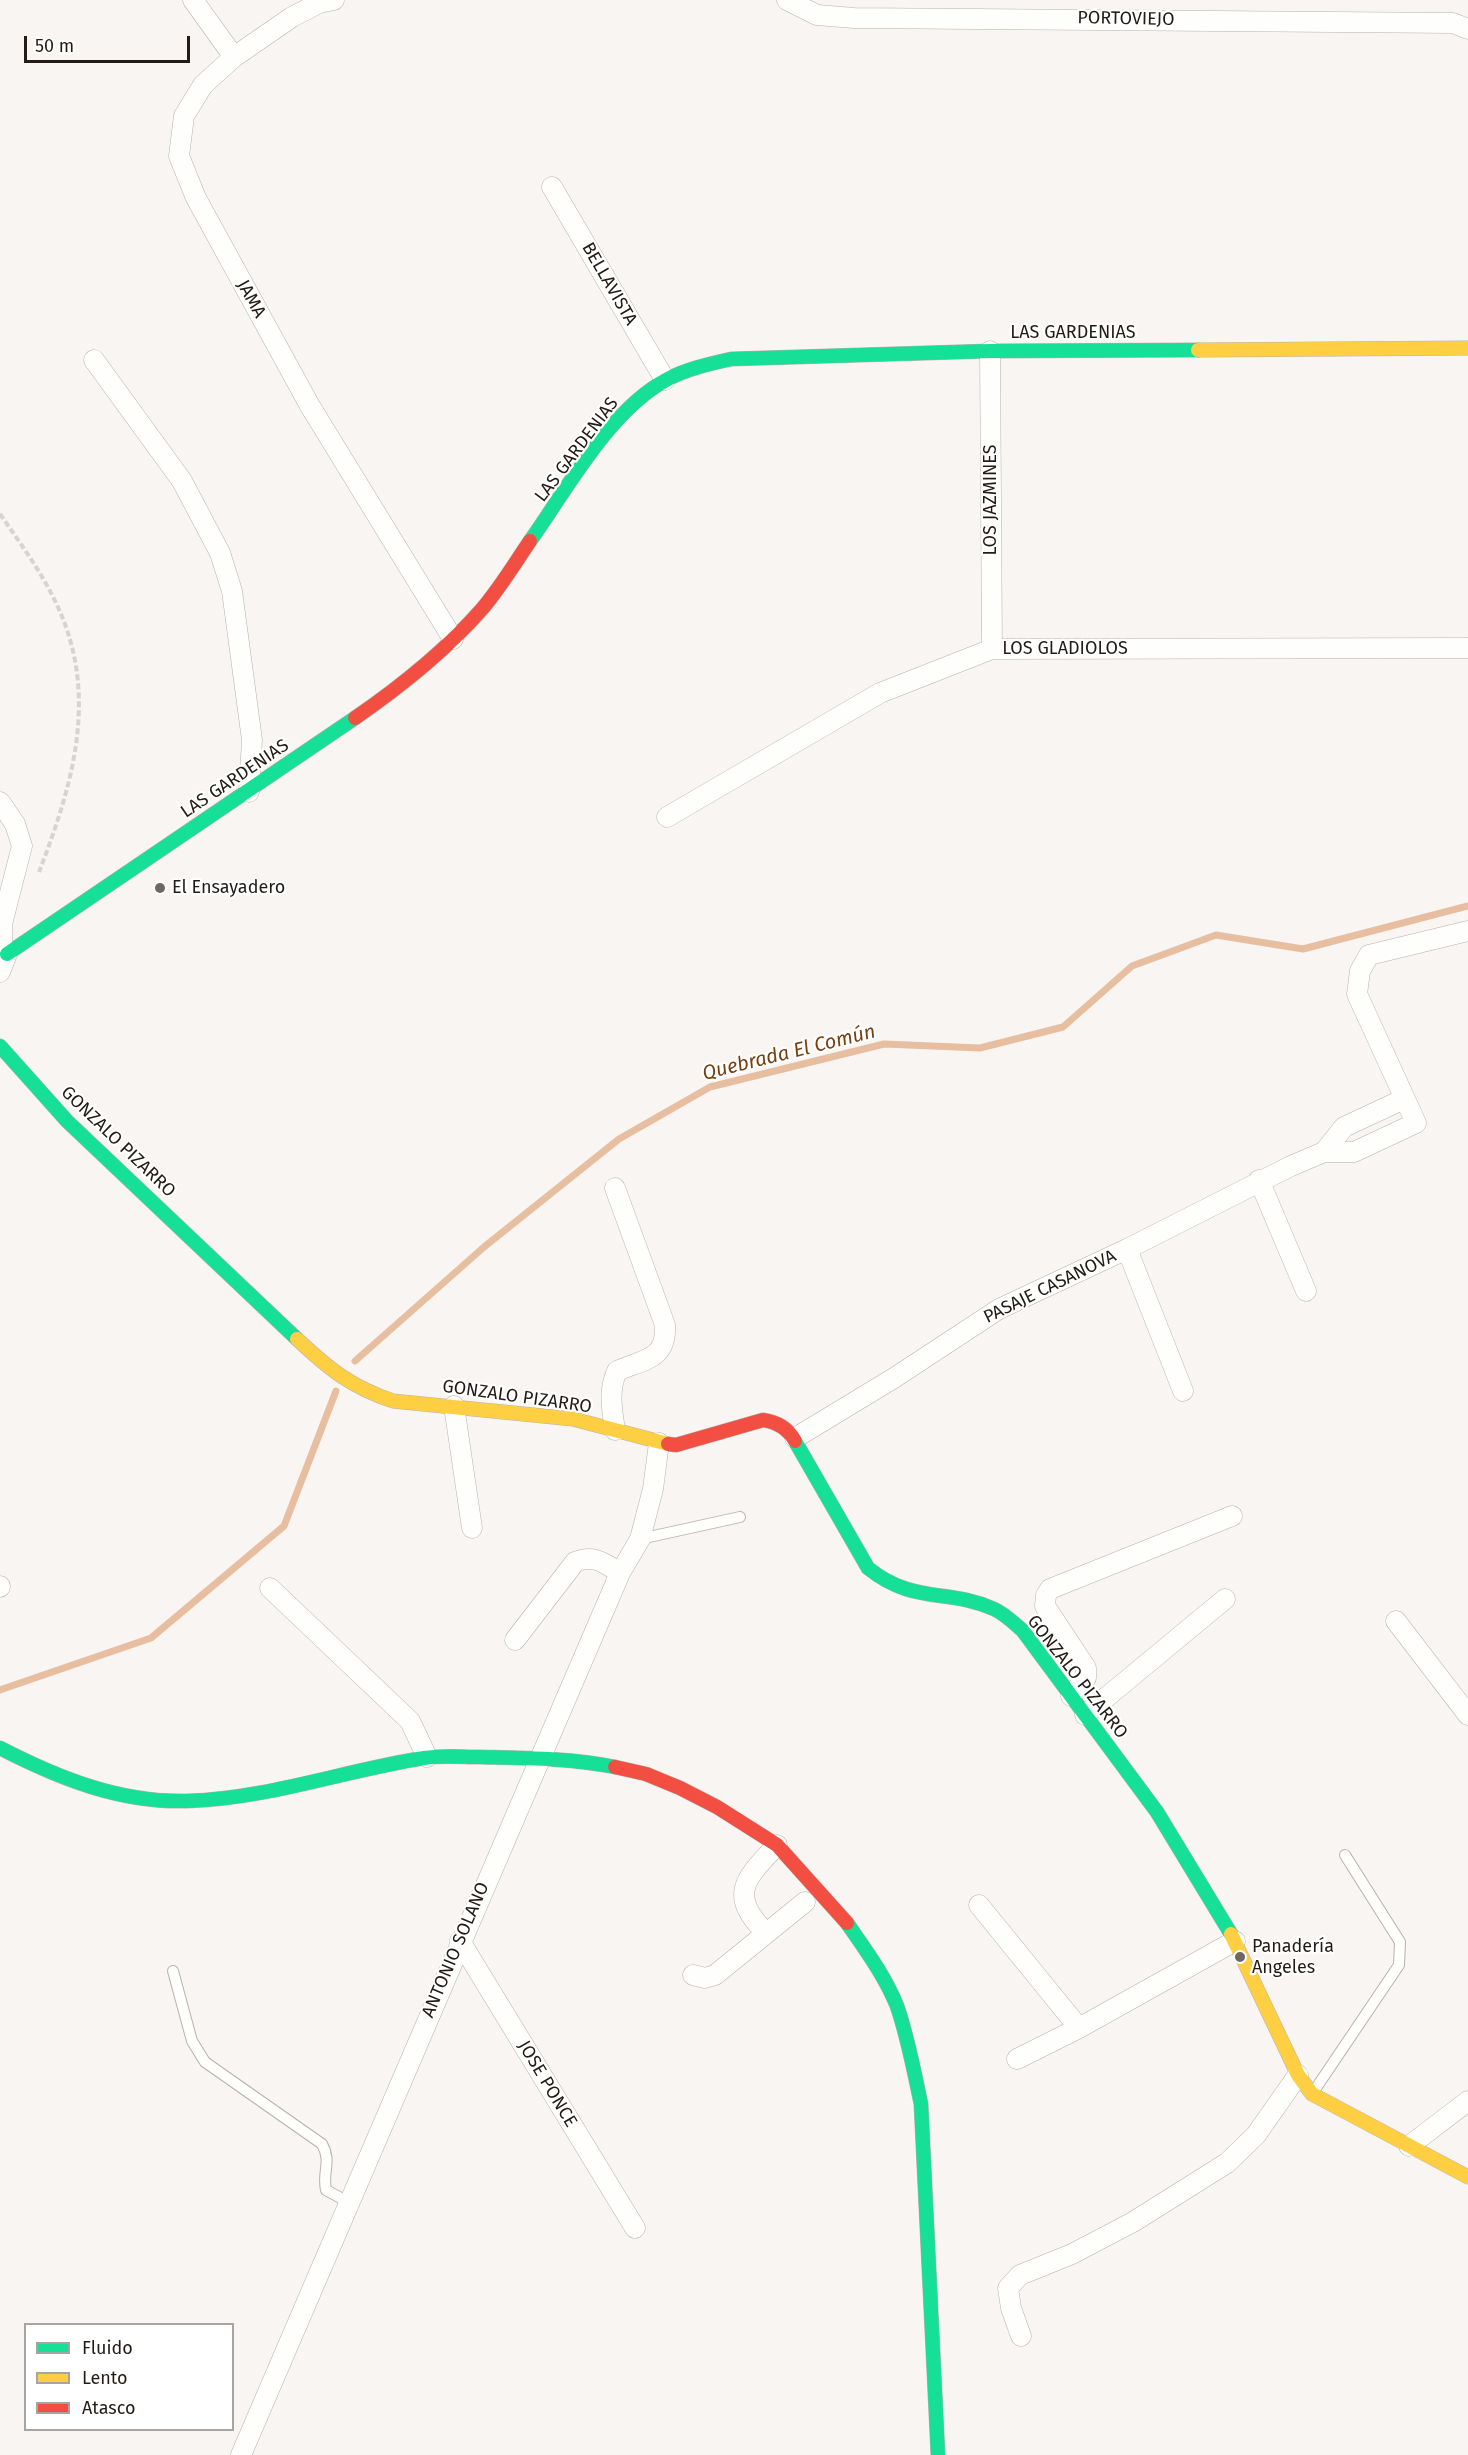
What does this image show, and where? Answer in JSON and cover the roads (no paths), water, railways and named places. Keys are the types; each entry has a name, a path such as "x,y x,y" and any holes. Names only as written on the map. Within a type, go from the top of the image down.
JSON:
{"street":[{"path":"193,0 234,57"},
{"name":"JAMA","path":"334,0 319,3 292,17 234,57 203,85 184,116 179,156 196,198 309,406 453,639"},
{"name":"PORTOVIEJO","path":"787,0 817,15 854,18 1078,9 1453,23 1468,29"},
{"name":"BELLAVISTA","path":"552,188 665,380"},
{"name":"LAS GARDENIAS","path":"4,963 380,701 453,639 483,608 603,438 637,401 665,380 696,367 730,359 990,351 1468,348"},
{"name":"LOS JAZMINES","path":"990,351 992,649"},
{"path":"94,360 182,481 220,553 232,591 252,740 249,792"},
{"name":"LOS GLADIOLOS","path":"667,817 880,693 992,649 1468,648"},
{"path":"0,802 15,824 21,846 2,924 4,963"},
{"path":"1321,1154 1354,1152 1416,1123 1357,994 1364,961 1369,955 1468,931"},
{"name":"GONZALO PIZARRO","path":"0,1046 67,1121 244,1285 335,1374 365,1392 393,1401 573,1419 659,1443 676,1445 747,1423 763,1420 780,1425 795,1438 867,1568 881,1581 906,1592 968,1602 1004,1614 1023,1631 1157,1812 1235,1941 1298,2075 1312,2094 1468,2177"},
{"path":"1321,1154 1344,1127 1404,1099"},
{"name":"PASAJE CASANOVA","path":"795,1438 999,1310 1126,1249 1259,1180 1321,1154"},
{"path":"1259,1180 1306,1291"},
{"path":"615,1188 664,1325 665,1343 661,1352 617,1371 611,1385 610,1395 615,1430"},
{"path":"1126,1249 1183,1391"},
{"path":"454,1406 472,1528"},
{"name":"ANTONIO SOLANO","path":"241,2455 620,1572 640,1539 653,1489 659,1443"},
{"path":"1071,1696 1086,1678 1086,1668 1046,1606 1046,1595 1050,1589 1232,1516"},
{"path":"515,1640 575,1562 584,1558 597,1559 620,1572"},
{"path":"270,1588 410,1721 427,1757"},
{"path":"1085,1715 1225,1599"},
{"path":"1396,1621 1468,1715"},
{"path":"0,1748 45,1771 85,1786 129,1796 186,1801 237,1795 427,1757 540,1758 600,1764 646,1774 717,1807 777,1845 842,1915 872,1959 896,2004 910,2049 921,2104 926,2167 938,2455"},
{"path":"766,1933 746,1907 743,1887 749,1876 777,1845"},
{"path":"693,1975 705,1978 715,1975 805,1902"},
{"path":"979,1905 1079,2028"},
{"name":"JOSE PONCE","path":"460,1941 635,2228"},
{"path":"1017,2060 1235,1941"},
{"path":"1021,2336 1011,2308 1008,2288 1020,2275 1072,2254 1133,2222 1227,2163 1256,2135 1298,2075"},
{"path":"1410,2146 1468,2102"}],"lane":[{"path":"640,1539 740,1517"},
{"path":"1312,2094 1399,1965 1401,1953 1400,1942 1345,1855"},
{"path":"173,1971 192,2041 205,2062 322,2144 328,2160 324,2183 326,2190 348,2202"}],"waterway":[{"name":"Quebrada El Común","path":"355,1361 484,1247 619,1139 710,1087 884,1044 980,1048 1063,1027 1132,966 1216,935 1303,949 1468,906"},
{"name":"Quebrada El Común","path":"0,1690 151,1638 284,1526 336,1391"}],"place":[{"name":"El Ensayadero","path":"160,888"},
{"name":"Panadería Angeles","path":"1240,1957"}]}
